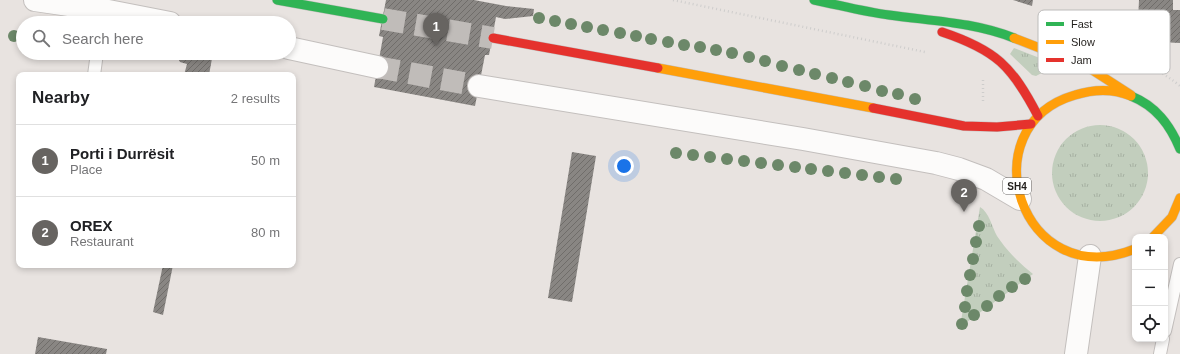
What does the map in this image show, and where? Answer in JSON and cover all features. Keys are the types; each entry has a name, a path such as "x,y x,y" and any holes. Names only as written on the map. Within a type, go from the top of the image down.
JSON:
{"main road":[{"path":"277,0 383,19"},
{"path":"814,0 887,15 976,26 997,31 1038,47"},
{"path":"887,15 972,42 987,50 1019,84 1038,116"},
{"path":"493,38 812,96 964,126 982,128 1031,124"},
{"path":"1098,74 1131,95"},
{"name":"SH4","path":"1132,250 1111,256 1090,256 1070,251 1043,235 1029,218 1020,199 1016,177 1017,155 1025,134 1038,116 1056,102 1076,92 1110,89 1131,95 1155,110 1176,134 1180,149"},
{"path":"1156,234 1172,217 1180,198"},
{"path":"1167,234 1173,232"}],"street":[{"path":"35,0 102,16"},
{"path":"296,50 377,67"},
{"path":"479,86 803,138 936,163 959,169 986,179 1020,199"},
{"path":"1076,354 1090,256"}],"lane":[{"path":"94,72 96,60"},
{"path":"1168,318 1180,264"},
{"path":"1160,354 1162,342"}],"path":[{"path":"673,0 927,53"},
{"path":"980,75 983,80 982,128"}],"green space":[{"path":"1014,48 1038,57 1038,74 1040,74 1036,76 1032,75 1010,54"},
{"path":"1100,125 1118,129 1127,133 1134,139 1140,146 1144,155 1148,173 1144,191 1140,200 1134,207 1127,213 1118,217 1100,221 1082,217 1073,213 1066,207 1060,200 1056,191 1052,173 1056,155 1060,146 1066,139 1073,133 1082,129"},
{"path":"980,207 986,212 997,236 1005,247 1033,274 960,327"}],"building":[{"path":"386,0 474,0 534,9 533,16 505,19 496,17 489,55 485,55 475,106 374,87 383,37 379,36"},
{"path":"1013,0 1033,0 1032,6"},
{"path":"1139,0 1173,0 1173,10 1180,10 1180,43 1170,43 1170,10 1139,10"},
{"path":"179,60 212,60 210,72 185,72 187,64 180,62"},
{"path":"572,152 596,156 572,302 548,298"},
{"path":"162,268 172,268 163,315 153,312"},
{"path":"38,337 107,349 106,354 35,354"}],"tunnel":[{"path":"383,19 493,38"},
{"path":"377,67 479,86"}],"traffic: fast":[{"path":"277,0 383,19"},
{"path":"814,0 880,14 984,28 1014,38"},
{"path":"1131,96 1148,105 1161,117 1172,132 1180,149"}],"traffic: slow":[{"path":"1014,38 1038,47"},
{"path":"658,68 873,108"},
{"path":"1098,74 1131,95"},
{"path":"1131,96 1124,93 1103,90 1089,92 1075,95 1042,112 1023,139 1017,169 1022,201 1037,229 1062,249 1095,257 1132,250"},
{"path":"1156,234 1172,217 1180,198"}],"traffic: jam":[{"path":"942,32 976,46 989,53 1000,62 1020,84 1038,116"},
{"path":"493,38 658,68"},
{"path":"873,108 964,126 997,127 1031,124"}],"place":[{"name":"Porti i Durrësit","path":"436,46"},
{"name":"OREX","path":"964,212"}]}
